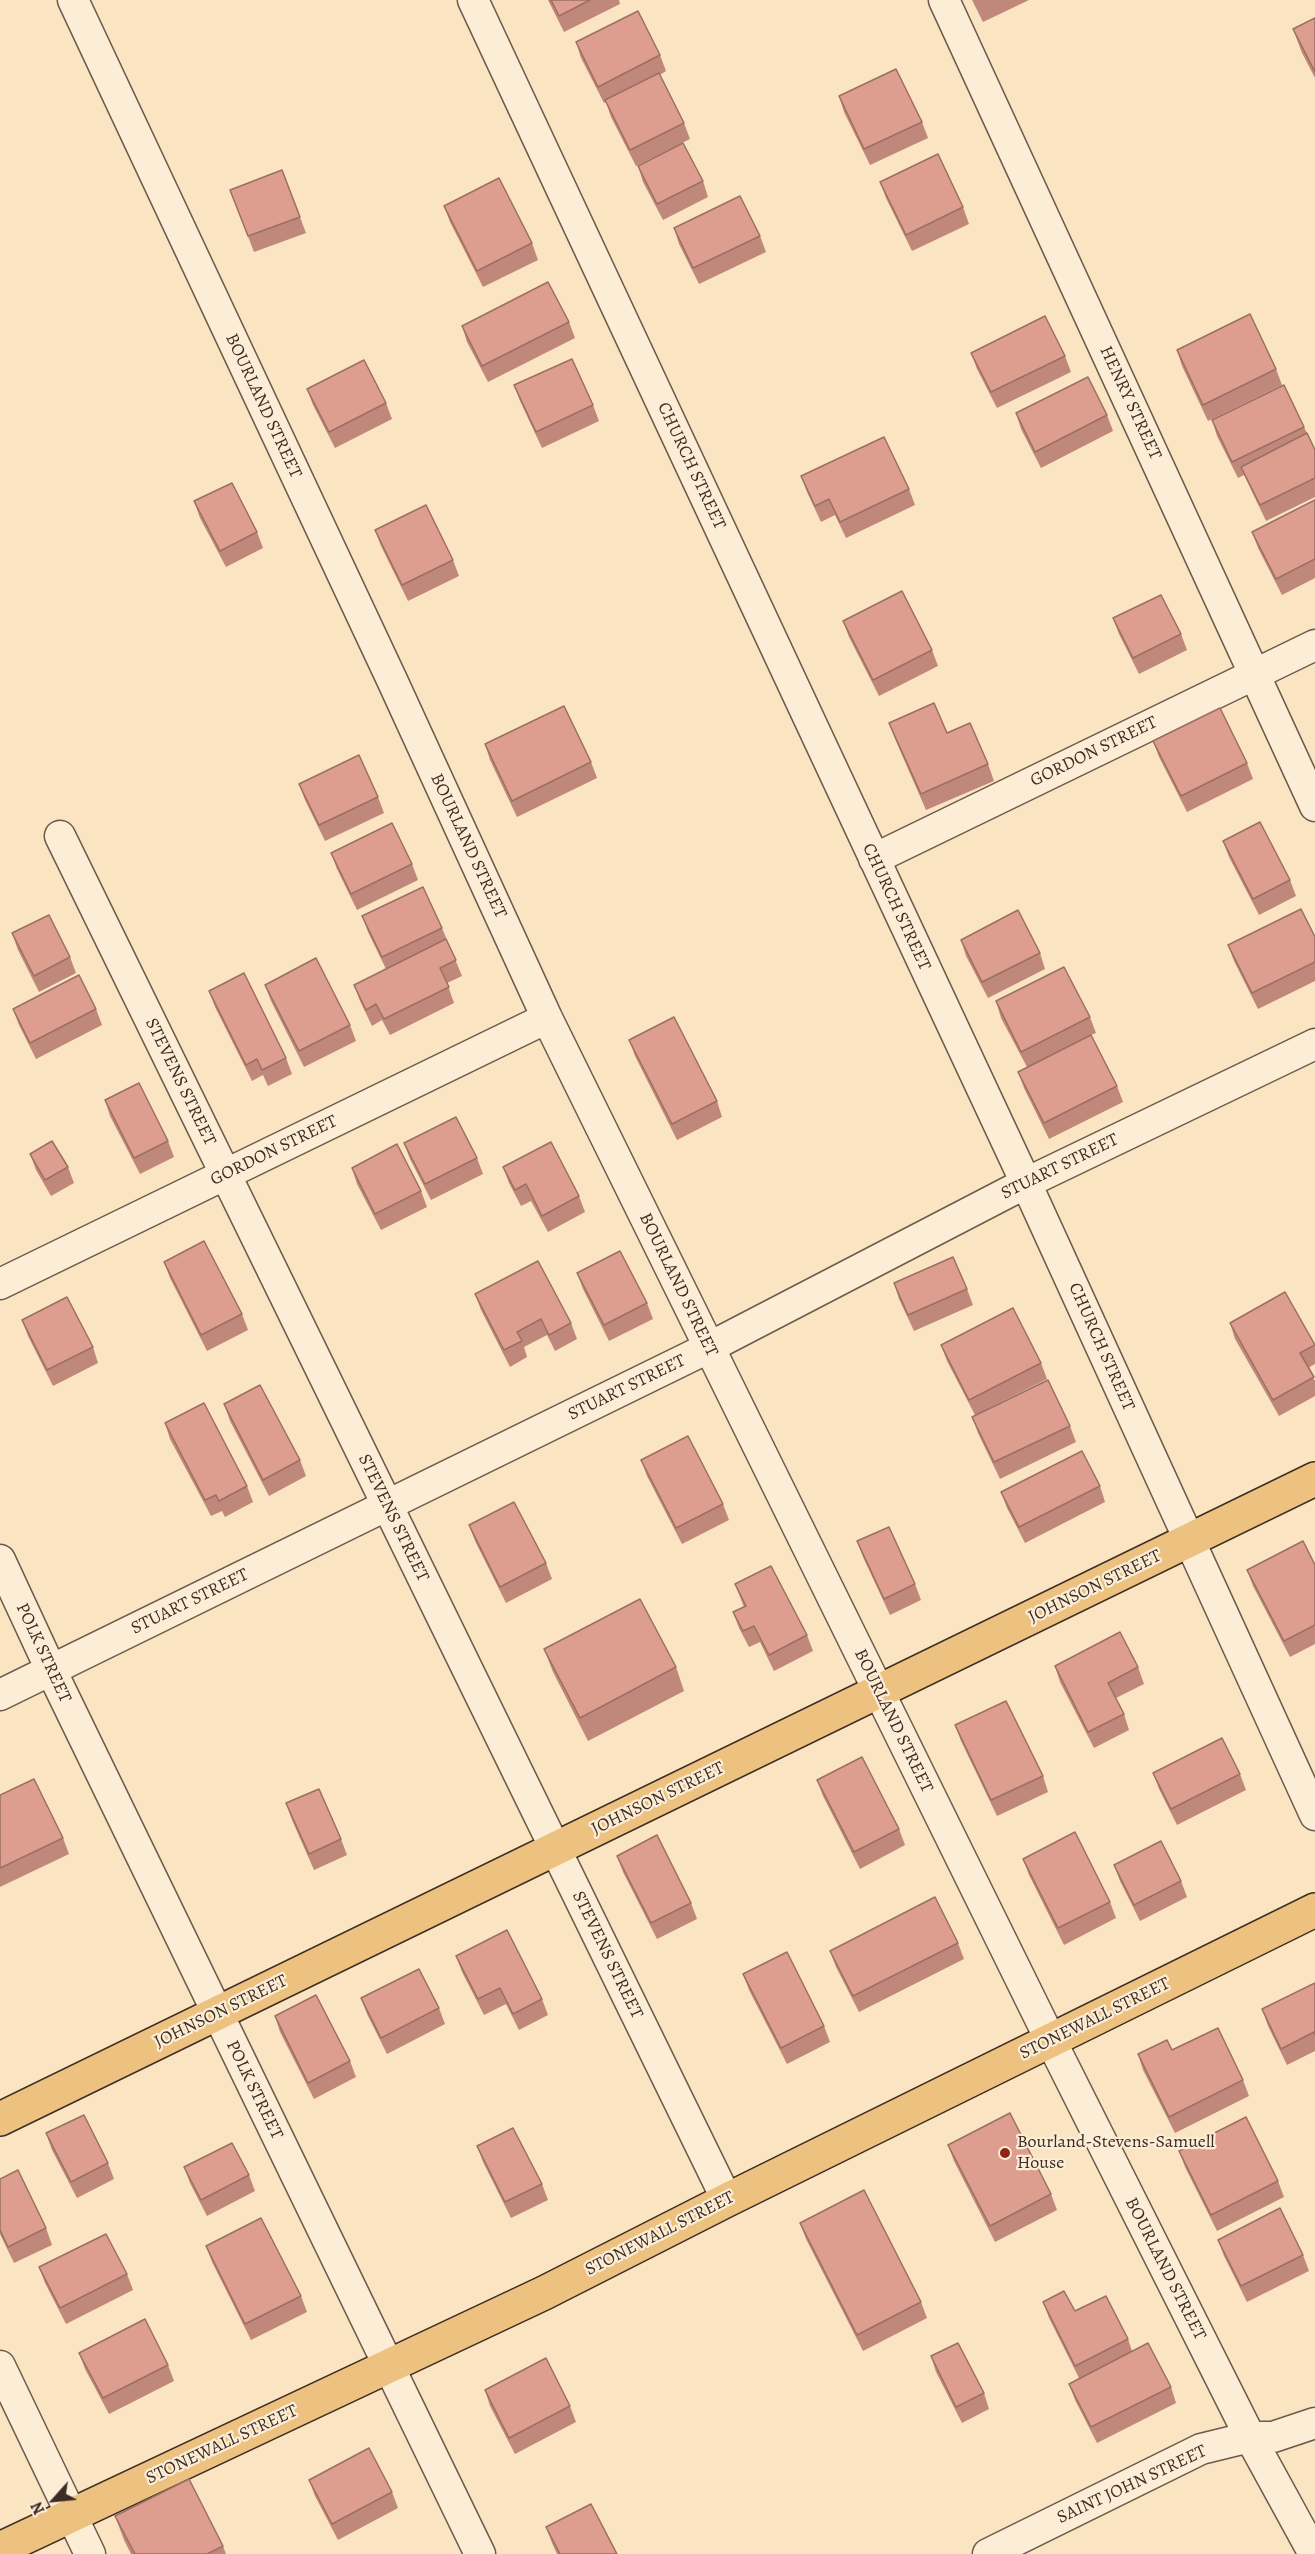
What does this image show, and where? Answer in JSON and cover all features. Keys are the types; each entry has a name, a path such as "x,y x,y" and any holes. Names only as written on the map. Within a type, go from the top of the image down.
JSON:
{"main road":[{"name":"JOHNSON STREET","path":"0,2119 1315,1479"},
{"name":"STONEWALL STREET","path":"0,2549 544,2293 727,2200 1315,1910"}],"street":[{"name":"BOURLAND STREET","path":"73,0 392,680 547,1018 1051,2041 1250,2437 1314,2554"},
{"name":"CHURCH STREET","path":"473,0 1026,1183 1315,1815"},
{"name":"HENRY STREET","path":"944,0 1315,806"},
{"name":"GORDON STREET","path":"874,859 1315,645"},
{"name":"STEVENS STREET","path":"60,836 727,2200"},
{"name":"GORDON STREET","path":"0,1284 547,1018"},
{"name":"STUART STREET","path":"0,1695 708,1348 1026,1183 1315,1044"},
{"name":"POLK STREET","path":"0,1560 51,1670 480,2554"},
{"path":"0,2366 90,2554"},
{"name":"SAINT JOHN STREET","path":"988,2554 1201,2449 1250,2437 1273,2437 1315,2423"}],"building":[{"path":"551,0 590,0 559,16"},
{"path":"638,11 660,55 598,87 576,42"},
{"path":"1315,18 1315,72 1293,29"},
{"path":"896,69 922,122 864,149 839,96"},
{"path":"659,73 684,123 630,150 605,100"},
{"path":"683,143 703,181 657,204 638,166"},
{"path":"938,154 963,207 906,235 880,182"},
{"path":"282,170 300,217 248,236 230,190"},
{"path":"499,178 532,243 477,271 444,206"},
{"path":"740,196 760,236 693,268 674,228"},
{"path":"548,282 569,322 482,366 462,326"},
{"path":"1250,314 1276,369 1203,405 1177,350"},
{"path":"1045,316 1065,356 991,392 971,353"},
{"path":"572,359 593,405 536,432 514,385"},
{"path":"364,360 386,403 329,432 307,389"},
{"path":"1088,377 1107,415 1035,452 1016,413"},
{"path":"1284,385 1304,427 1232,462 1212,420"},
{"path":"1307,433 1315,450 1315,478 1260,505 1241,467"},
{"path":"884,437 909,489 840,522 829,499 815,506 801,476"},
{"path":"232,483 257,532 220,551 194,501"},
{"path":"1315,500 1315,559 1276,579 1252,532"},
{"path":"426,505 453,560 402,585 375,530"},
{"path":"902,591 932,650 873,680 843,621"},
{"path":"1161,595 1181,634 1133,658 1113,618"},
{"path":"934,703 947,733 970,723 988,764 921,794 889,723"},
{"path":"564,706 591,762 512,801 485,744"},
{"path":"1220,708 1247,763 1181,796 1153,741"},
{"path":"359,755 378,797 319,825 299,784"},
{"path":"1260,822 1290,880 1253,899 1223,841"},
{"path":"392,823 412,864 351,894 331,853"},
{"path":"423,887 442,928 382,957 362,916"},
{"path":"1301,909 1315,937 1315,962 1252,993 1228,945"},
{"path":"1018,910 1040,953 982,982 961,940"},
{"path":"49,915 70,957 34,976 12,933"},
{"path":"446,939 456,960 440,968 449,987 384,1019 376,1004 366,1010 354,985"},
{"path":"316,958 350,1025 299,1051 265,985"},
{"path":"1064,967 1090,1017 1021,1052 996,1001"},
{"path":"244,973 286,1058 262,1070 257,1059 246,1065 209,991"},
{"path":"79,975 96,1009 30,1043 13,1009"},
{"path":"674,1017 717,1101 672,1124 629,1040"},
{"path":"1091,1035 1117,1086 1044,1123 1018,1072"},
{"path":"139,1083 168,1141 134,1158 105,1100"},
{"path":"456,1117 477,1158 425,1184 404,1143"},
{"path":"52,1141 68,1167 45,1180 30,1154"},
{"path":"551,1142 579,1196 542,1216 526,1184 515,1190 503,1167"},
{"path":"397,1144 421,1191 375,1214 352,1168"},
{"path":"204,1241 242,1314 201,1335 164,1262"},
{"path":"620,1251 647,1303 604,1325 577,1273"},
{"path":"953,1257 967,1289 908,1315 894,1283"},
{"path":"538,1261 571,1323 549,1335 541,1319 517,1332 522,1341 504,1350 475,1294"},
{"path":"1285,1292 1315,1345 1300,1353 1314,1377 1273,1400 1230,1323"},
{"path":"67,1297 93,1347 47,1370 22,1320"},
{"path":"1013,1308 1041,1363 969,1400 941,1345"},
{"path":"1048,1380 1070,1426 994,1462 972,1417"},
{"path":"260,1385 300,1460 263,1480 224,1404"},
{"path":"204,1403 247,1486 219,1501 216,1495 205,1500 165,1423"},
{"path":"688,1436 723,1504 676,1528 641,1460"},
{"path":"1082,1451 1100,1486 1019,1527 1001,1492"},
{"path":"514,1502 546,1563 500,1587 469,1525"},
{"path":"889,1527 915,1584 884,1599 857,1541"},
{"path":"1303,1541 1315,1565 1315,1625 1284,1641 1247,1570"},
{"path":"771,1566 807,1635 769,1655 754,1626 743,1631 733,1612 746,1606 735,1584"},
{"path":"640,1599 676,1667 580,1718 544,1649"},
{"path":"1120,1632 1138,1667 1108,1683 1124,1714 1088,1732 1055,1666"},
{"path":"1006,1701 1043,1776 991,1800 955,1725"},
{"path":"1222,1738 1240,1774 1171,1809 1153,1773"},
{"path":"862,1757 899,1829 854,1852 817,1780"},
{"path":"34,1779 63,1838 0,1868 0,1795"},
{"path":"319,1789 341,1839 309,1854 286,1803"},
{"path":"1075,1832 1110,1902 1058,1928 1023,1859"},
{"path":"657,1835 691,1903 651,1923 617,1856"},
{"path":"1161,1841 1181,1881 1134,1905 1114,1865"},
{"path":"935,1897 958,1943 853,1996 830,1951"},
{"path":"507,1930 542,1999 513,2014 500,1988 478,1999 456,1956"},
{"path":"787,1952 824,2026 781,2048 743,1974"},
{"path":"419,1969 439,2008 381,2038 361,1998"},
{"path":"1315,1983 1315,2035 1314,2032 1281,2049 1262,2009"},
{"path":"316,1995 350,2061 308,2083 275,2016"},
{"path":"1218,2028 1243,2080 1169,2117 1138,2054 1167,2040 1172,2050"},
{"path":"1010,2113 1051,2194 990,2226 948,2145"},
{"path":"84,2115 108,2163 71,2182 46,2133"},
{"path":"1246,2117 1278,2181 1211,2215 1179,2151"},
{"path":"513,2128 542,2184 505,2202 477,2146"},
{"path":"232,2143 249,2175 201,2200 184,2167"},
{"path":"18,2170 46,2228 8,2247 0,2230 0,2179"},
{"path":"864,2190 921,2302 857,2335 800,2223"},
{"path":"1280,2208 1303,2255 1241,2286 1218,2240"},
{"path":"261,2218 301,2296 245,2324 206,2246"},
{"path":"106,2234 127,2274 60,2308 39,2267"},
{"path":"1064,2291 1075,2311 1106,2296 1128,2339 1075,2366 1043,2302"},
{"path":"145,2319 168,2365 103,2398 79,2353"},
{"path":"958,2343 984,2393 956,2407 931,2356"},
{"path":"1148,2343 1171,2387 1091,2427 1069,2384"},
{"path":"546,2358 570,2406 509,2438 485,2390"},
{"path":"369,2448 392,2492 332,2524 309,2480"},
{"path":"189,2479 223,2546 207,2554 135,2554 115,2516"},
{"path":"591,2504 617,2554 560,2554 546,2527"}],"place":[{"name":"Bourland-Stevens-Samuell House","path":"1005,2153"}]}
